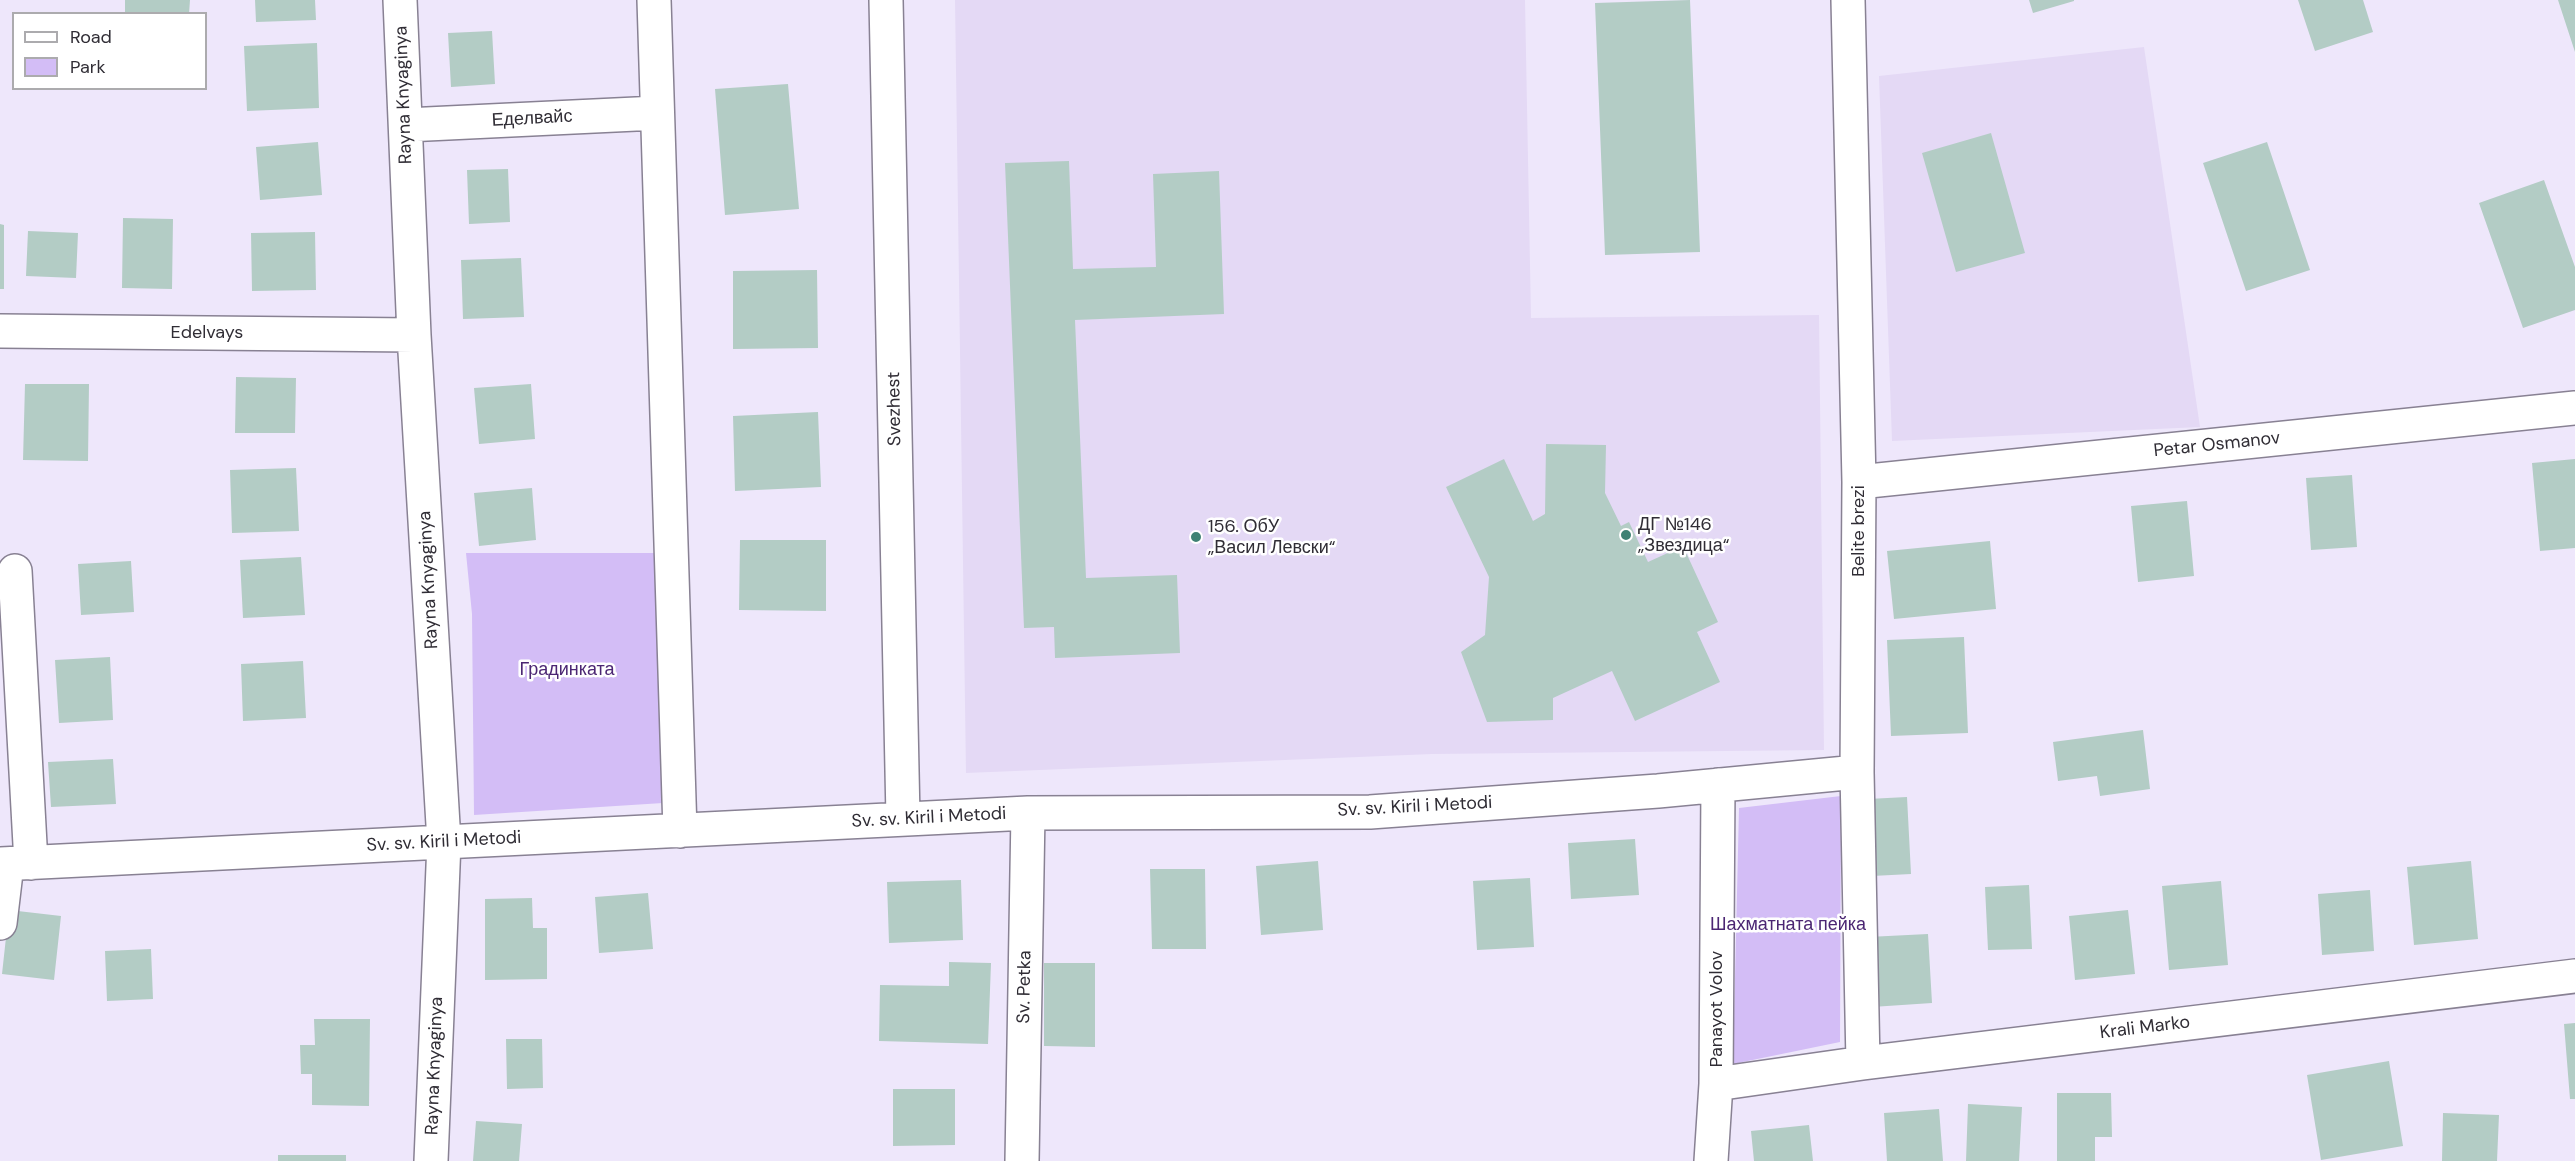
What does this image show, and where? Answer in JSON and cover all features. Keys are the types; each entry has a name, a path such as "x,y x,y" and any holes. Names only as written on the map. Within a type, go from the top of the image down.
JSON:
{"street":[{"name":"Rayna Knyaginya","path":"400,0 414,334 444,842 431,1161"},
{"path":"654,0 680,831"},
{"name":"Svezhest","path":"886,0 903,818"},
{"name":"Belite brezi","path":"1848,0 1859,482 1857,772 1863,1063"},
{"name":"Еделвайс","path":"406,125 657,113"},
{"name":"Edelvays","path":"0,331 414,334"},
{"name":"Petar Osmanov","path":"1859,482 2575,408"},
{"path":"0,923 13,864 15,571"},
{"name":"Sv. sv. Kiril i Metodi","path":"13,864 1028,813 1370,812 1857,772"},
{"name":"Panayot Volov","path":"1711,1161 1716,1084 1718,785"},
{"name":"Sv. Petka","path":"1022,1161 1028,813"},
{"name":"Krali Marko","path":"1716,1084 1863,1063 2575,976"}],"shaded area":[{"name":"156. ОбУ „Васил Левски“","path":"955,0 1525,0 1531,318 1819,315 1824,750 1432,754 966,773"},
{"path":"2144,47 2200,427 1892,441 1879,76"}],"green space":[{"name":"Градинката","path":"466,553 659,553 663,803 474,815 472,614"},
{"name":"Шахматната пейка","path":"1841,796 1840,1042 1733,1064 1739,808"}],"building":[{"path":"125,0 190,0 189,12 125,12"},
{"path":"255,0 315,0 316,20 256,22"},
{"path":"1690,0 1700,252 1605,255 1595,3"},
{"path":"2029,0 2074,0 2074,1 2033,13"},
{"path":"2298,0 2363,0 2373,32 2315,51"},
{"path":"2558,0 2575,0 2575,52"},
{"path":"492,31 495,84 451,87 448,33"},
{"path":"317,43 319,108 247,111 244,46"},
{"path":"788,84 799,209 725,215 715,89"},
{"path":"1991,133 2025,253 1956,272 1922,153"},
{"path":"318,142 322,195 260,200 256,147"},
{"path":"2267,142 2310,270 2246,291 2203,163"},
{"path":"1069,161 1073,269 1156,267 1153,174 1219,171 1224,314 1075,320 1086,578 1177,575 1180,653 1055,658 1054,627 1024,628 1005,163"},
{"path":"508,169 510,222 469,224 467,170"},
{"path":"2544,180 2575,267 2575,310 2523,328 2479,203"},
{"path":"123,218 173,219 172,289 122,288"},
{"path":"0,224 4,225 4,289 0,289"},
{"path":"28,231 78,233 76,278 26,276"},
{"path":"315,232 316,290 252,291 251,233"},
{"path":"521,258 524,317 463,319 461,260"},
{"path":"817,270 818,348 733,349 733,271"},
{"path":"236,377 296,378 295,433 235,433"},
{"path":"25,384 89,384 88,461 23,460"},
{"path":"531,384 535,439 479,444 474,388"},
{"path":"818,412 821,487 735,491 733,416"},
{"path":"1546,444 1606,445 1605,493 1621,526 1629,522 1648,562 1683,546 1718,622 1697,632 1720,682 1635,721 1612,671 1553,698 1553,720 1487,722 1461,652 1485,635 1489,577 1446,487 1504,459 1533,521 1545,514"},
{"path":"2575,459 2575,548 2540,551 2532,463"},
{"path":"296,468 299,531 232,533 230,470"},
{"path":"2352,475 2357,547 2311,550 2306,478"},
{"path":"532,488 536,540 479,546 474,493"},
{"path":"2187,501 2194,576 2138,582 2131,506"},
{"path":"740,540 826,540 826,611 739,610"},
{"path":"1990,541 1996,609 1894,619 1887,551"},
{"path":"301,557 305,615 243,618 240,560"},
{"path":"131,561 134,612 81,615 78,564"},
{"path":"1964,637 1968,733 1891,736 1887,640"},
{"path":"110,657 113,720 59,723 55,660"},
{"path":"303,661 306,718 243,721 241,664"},
{"path":"2143,730 2150,789 2100,796 2097,776 2058,781 2053,742"},
{"path":"113,759 116,804 51,807 48,762"},
{"path":"1907,797 1911,874 1872,876 1868,799"},
{"path":"1635,839 1639,895 1571,899 1568,843"},
{"path":"1318,861 1323,930 1261,935 1256,866"},
{"path":"2471,861 2478,939 2414,945 2407,867"},
{"path":"1150,869 1205,869 1206,949 1152,949"},
{"path":"1530,878 1534,947 1477,950 1473,881"},
{"path":"961,880 963,940 889,943 887,882"},
{"path":"2221,881 2228,965 2169,970 2162,886"},
{"path":"2029,885 2032,949 1988,950 1985,887"},
{"path":"2370,890 2374,951 2322,955 2318,894"},
{"path":"648,893 653,949 599,953 595,897"},
{"path":"532,898 533,928 547,928 547,979 485,980 485,899"},
{"path":"9,910 61,916 54,980 2,974"},
{"path":"2128,910 2135,974 2075,980 2069,916"},
{"path":"1928,934 1932,1003 1872,1007 1868,937"},
{"path":"151,949 153,999 107,1001 105,951"},
{"path":"949,962 991,963 988,1044 879,1041 880,985 949,986"},
{"path":"1044,963 1095,963 1095,1047 1044,1046"},
{"path":"314,1019 370,1019 369,1106 312,1105 312,1074 301,1074 300,1045 315,1045"},
{"path":"2575,1023 2575,1099 2570,1099 2564,1024"},
{"path":"506,1039 542,1039 543,1088 507,1089"},
{"path":"2389,1061 2403,1146 2321,1160 2307,1075"},
{"path":"893,1089 955,1089 955,1145 893,1146"},
{"path":"2057,1093 2111,1093 2112,1137 2095,1137 2095,1161 2057,1161"},
{"path":"1968,1104 2022,1107 2019,1161 1966,1161"},
{"path":"1939,1109 1943,1161 1887,1161 1884,1113"},
{"path":"2443,1113 2499,1115 2497,1161 2442,1161"},
{"path":"476,1121 522,1124 519,1161 473,1161"},
{"path":"1809,1125 1813,1161 1754,1161 1751,1131"},
{"path":"278,1155 346,1155 346,1161 278,1161"}],"place":[{"name":"ДГ №146 „Звездица“","path":"1626,535"},
{"name":"156. ОбУ „Васил Левски“","path":"1196,537"}]}
